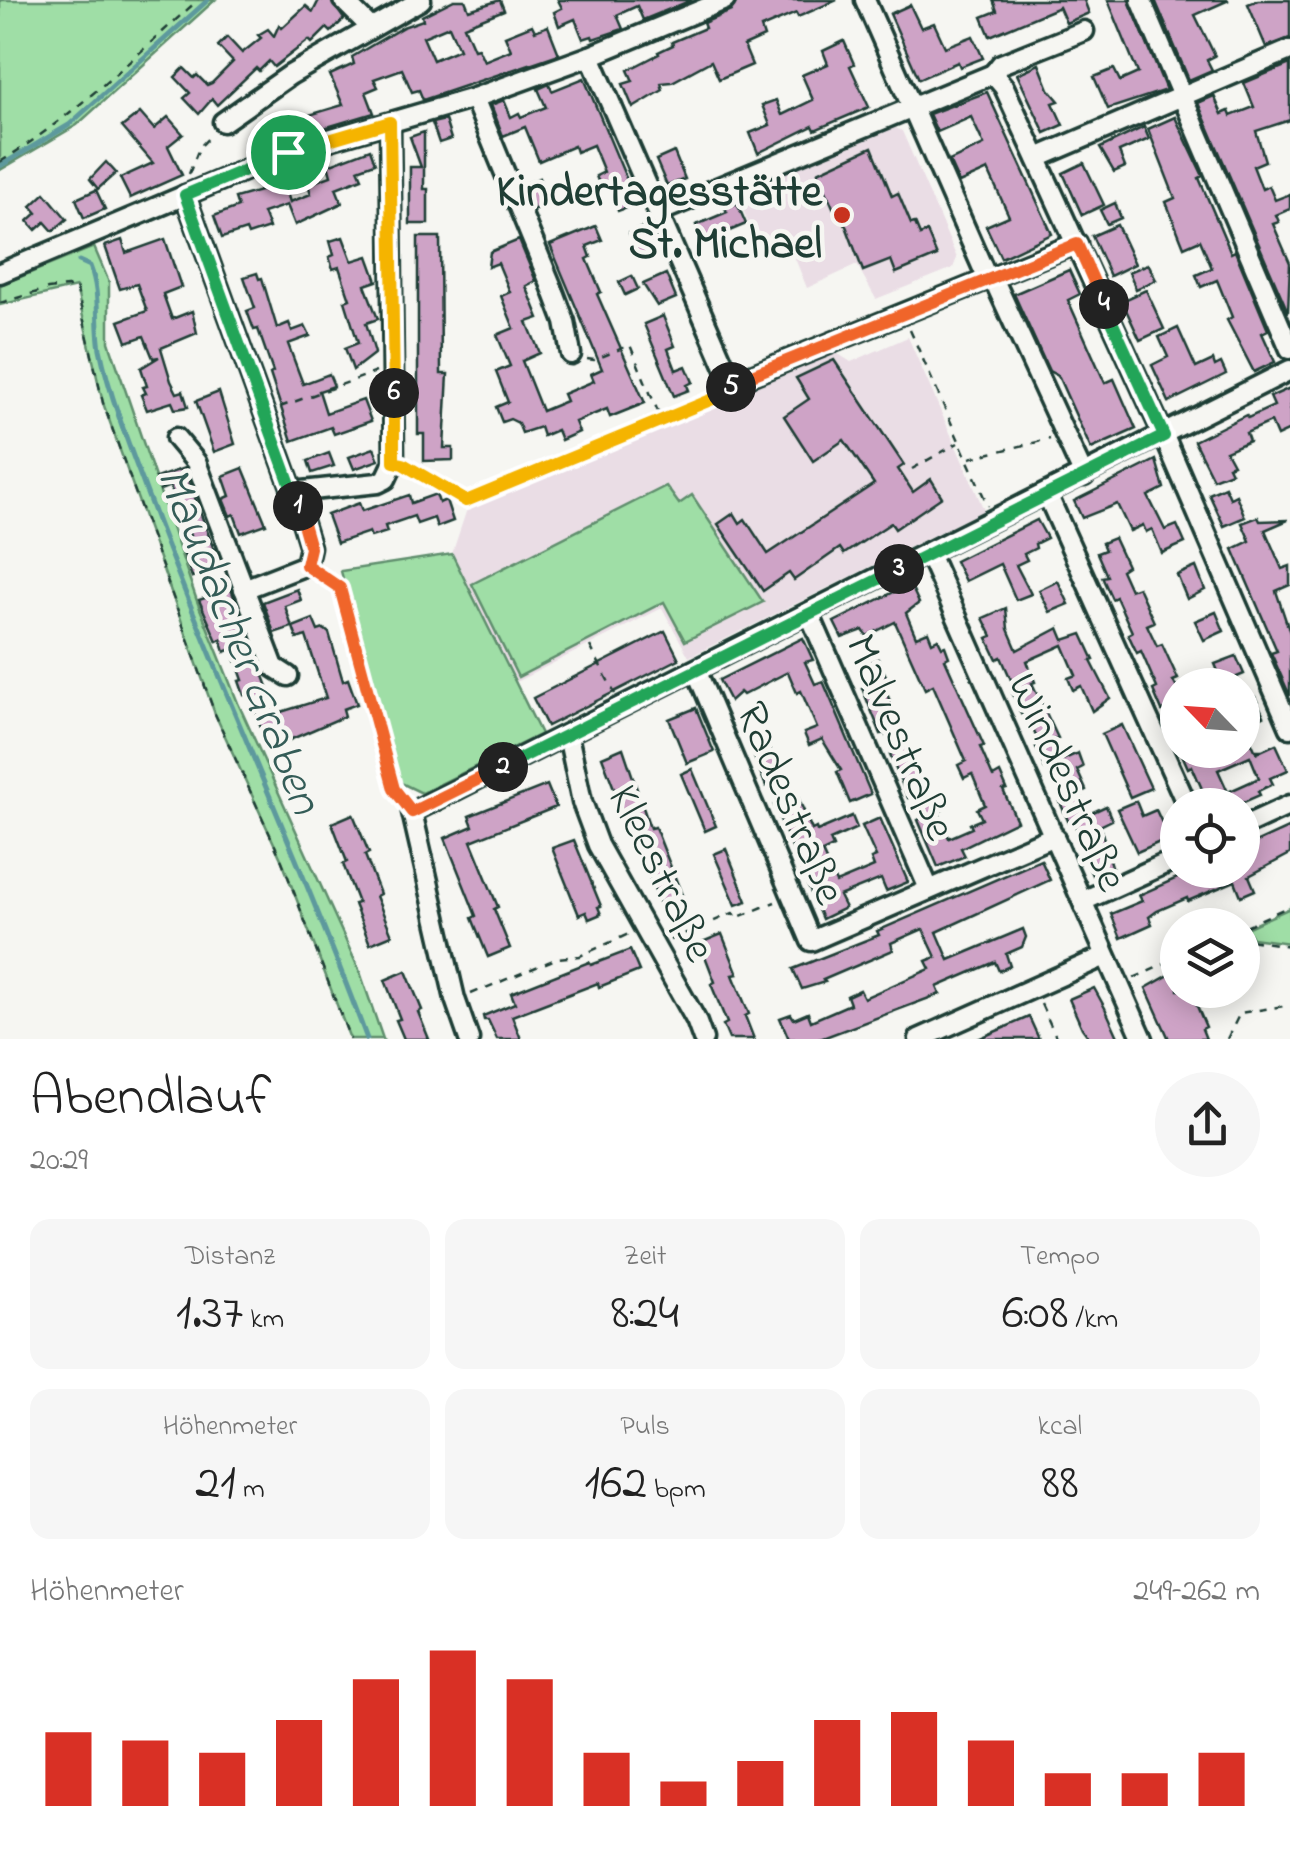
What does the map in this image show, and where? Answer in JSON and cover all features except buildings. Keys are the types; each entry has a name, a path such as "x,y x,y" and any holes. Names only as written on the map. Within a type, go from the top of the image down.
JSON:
{"street":[{"path":"343,0 370,28"},
{"path":"223,122 290,74 421,0"},
{"path":"0,273 288,152 474,98 590,56 725,0"},
{"path":"865,0 990,279 1084,476"},
{"path":"1141,0 1290,348"},
{"path":"659,212 992,74 1001,64 1084,31"},
{"path":"1037,158 1290,50"},
{"path":"590,56 732,383 1077,244"},
{"path":"992,74 1004,87 1077,244 1290,728"},
{"path":"474,98 558,304 571,354"},
{"path":"294,492 378,483 386,479 394,462 390,122"},
{"path":"185,195 294,492 310,548 306,565 244,589"},
{"path":"469,1039 455,999 412,812 1290,370"},
{"path":"176,438 196,462 274,667 288,676"},
{"path":"1047,494 1179,788"},
{"name":"Windestraße","path":"929,554 1143,1039"},
{"name":"Malvestraße","path":"809,613 929,889"},
{"name":"Radestraße","path":"696,670 811,940 1054,836"},
{"name":"Kleestraße","path":"568,735 590,826 703,1039"},
{"path":"1260,819 1290,805"},
{"path":"1083,901 1160,866"},
{"path":"919,1039 1105,956"}],"path":[{"path":"0,162 88,99 198,0"},
{"path":"185,195 192,162 223,122"},
{"path":"0,303 48,289 76,286 103,403 215,714 282,861 350,1039"},
{"path":"902,314 994,521"},
{"path":"571,354 594,360 630,345 662,420"},
{"path":"264,413 394,366"},
{"path":"394,462 466,501 730,392 732,383"},
{"path":"967,459 1066,436"},
{"path":"912,469 960,442"},
{"path":"306,565 340,588 394,789 412,812"},
{"path":"590,646 622,708"},
{"path":"655,947 733,913 736,918 792,896"},
{"path":"1260,919 1290,906"},
{"path":"455,999 558,958 580,956 643,926"},
{"path":"1260,942 1290,946"},
{"path":"1120,985 1160,966"},
{"path":"1034,988 1056,1039"},
{"path":"1227,1039 1240,1014 1290,1004"}],"shaded area":[{"name":"Kindertagesstätte St. Michael","path":"892,126 902,131 957,258 953,268 876,299 857,265 807,288 786,236 758,248 737,194"},
{"path":"908,337 984,510 689,657 662,608 516,682 452,554 468,506 835,352 851,362"}],"green space":[{"path":"0,0 215,0 77,125 0,170"},
{"path":"94,247 109,282 109,342 197,601 238,703 360,972 383,1039 350,1039 282,861 215,714 103,403 76,287 0,305 0,285"},
{"path":"666,486 679,504 692,495 763,602 685,641 664,602 518,677 472,584"},
{"path":"452,554 541,734 422,793 397,781 341,571"},
{"path":"1290,908 1290,943 1260,939 1260,922"}],"waterway":[{"path":"0,166 69,125 208,0"},
{"name":"Maudacher Graben","path":"79,261 90,266 93,276 100,349 130,448 367,1039"}],"place":[{"name":"Kindertagesstätte St. Michael","path":"842,215"}],"route":[{"path":"390,122 394,462 466,501 730,392 732,383 1077,244 1164,436 412,812 394,789 340,588 306,565 310,548 294,492 185,195 288,152 390,122"}]}
